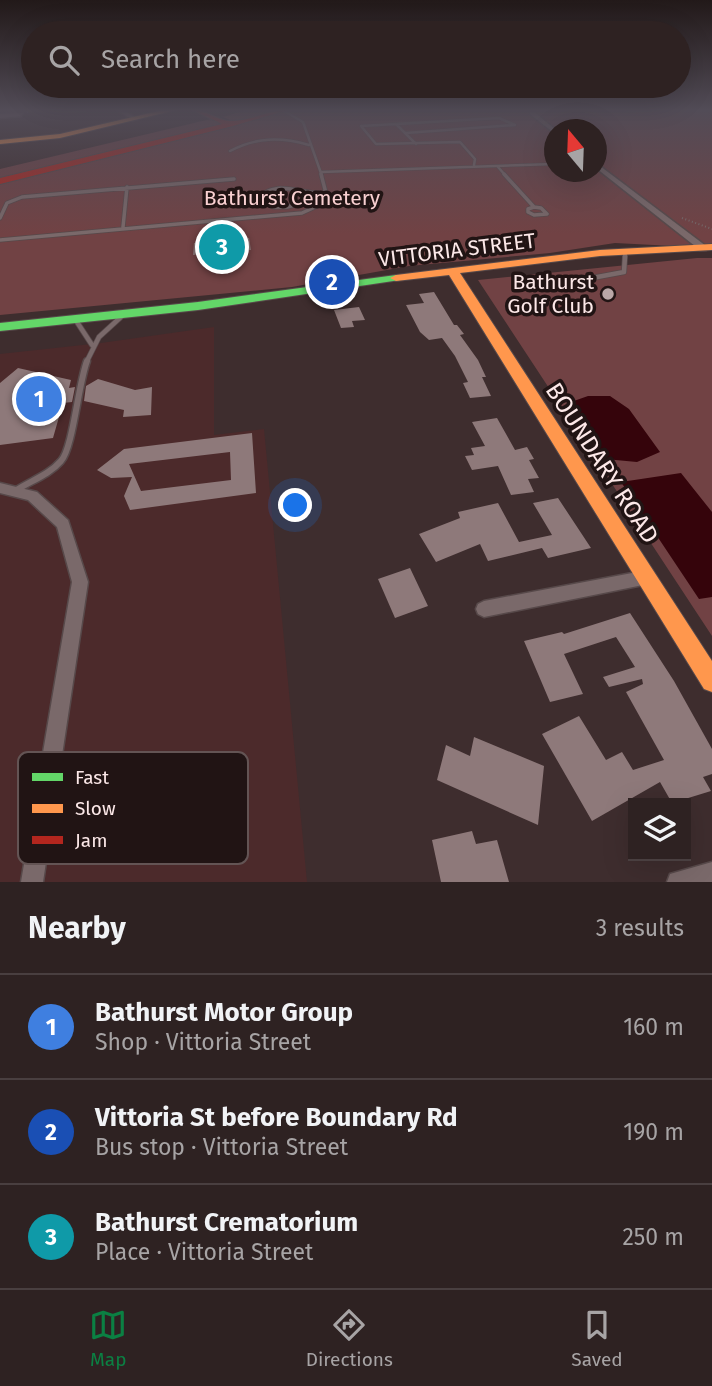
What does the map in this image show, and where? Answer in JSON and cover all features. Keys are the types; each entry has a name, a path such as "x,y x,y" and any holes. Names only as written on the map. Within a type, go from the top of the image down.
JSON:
{"main road":[{"path":"0,181 123,151"},
{"name":"VITTORIA STREET","path":"0,327 127,314 452,270 625,252 707,248"},
{"name":"BOUNDARY ROAD","path":"452,270 712,681"}],"street":[{"path":"607,172 707,248"},
{"path":"7,489 32,496 63,524 80,582 53,752"},
{"path":"484,610 648,577"},
{"path":"32,882 35,864"},
{"path":"678,882 712,873"}],"lane":[{"path":"0,240 255,215 292,216 314,210 328,201 321,172 312,151"},
{"path":"468,151 475,159 474,165"},
{"path":"321,172 544,165"},
{"path":"498,167 534,207 541,208 547,214 534,215 528,212 528,209 534,207"},
{"path":"0,218 7,204 22,197 234,179"},
{"path":"122,228 127,187"},
{"path":"257,199 261,193 279,187 293,187 309,195 326,193"},
{"path":"240,201 257,199 273,207 287,207 302,203 309,195"},
{"path":"544,287 624,272 625,252"},
{"path":"7,489 56,466 68,452 80,384 92,346 114,321 127,314"},
{"path":"75,319 92,346"}],"path":[{"path":"662,215 673,214 712,229"}],"shaded area":[{"path":"214,327 214,435 264,429 307,882 0,882 0,354"},
{"path":"588,396 610,396 629,409 660,452 637,462 605,459 584,433 573,410 571,402"},
{"path":"681,473 712,512 712,597 699,599 621,482"}],"green space":[{"name":"Bathurst Cemetery","path":"75,151 544,151 544,182 607,182 607,151 712,151 712,248 615,243 550,253 409,266 292,287 0,315 0,169"},
{"name":"Bathurst Golf Club","path":"712,258 712,636 478,280"}],"building":[{"path":"249,238 251,250 193,255 194,243"},
{"path":"434,292 454,325 464,334 460,335 478,360 491,396 470,398 463,383 468,382 442,338 429,340 420,332 406,305 424,303 419,294"},
{"path":"359,307 365,320 352,321 354,327 341,328 334,310"},
{"path":"18,368 71,380 69,388 75,387 72,402 63,403 53,438 0,445 0,383"},
{"path":"98,379 135,390 152,387 151,415 123,417 124,410 84,401 86,386"},
{"path":"497,418 515,450 527,447 534,459 529,460 539,478 528,479 534,492 511,495 498,466 472,470 465,456 474,455 471,448 485,446 472,422"},
{"path":"252,433 256,493 130,510 124,496 132,477 111,478 97,470 124,449","holes":["230,452 231,480 141,491 129,464"]},
{"path":"558,498 591,548 548,558 542,548 488,561 480,544 436,562 419,534 460,518 458,512 498,503 519,542 552,535 533,503"},
{"path":"410,568 428,606 395,618 378,579"},
{"path":"630,613 674,681 712,749 712,774 703,777 711,791 688,798 669,798 660,782 592,821 542,734 579,716 606,760 622,752 633,770 664,760 626,692 643,684 642,679 609,687 603,677 635,667 616,637 564,654 583,694 550,702 524,641 562,632 564,634"},
{"path":"474,737 544,766 538,825 437,780 446,745 470,756"},
{"path":"472,831 476,844 497,840 509,882 441,882 432,840"}],"traffic: fast":[{"path":"0,327 198,306 396,278"}],"traffic: slow":[{"path":"396,278 600,253 712,247"},
{"path":"452,270 712,681"}],"traffic: jam":[{"path":"0,181 120,151"}],"place":[{"name":"Bathurst Crematorium","path":"222,247"},
{"name":"Vittoria St before Boundary Rd","path":"332,282"},
{"name":"Bathurst Golf Club","path":"608,294"},
{"name":"Bathurst Motor Group","path":"39,399"}]}
